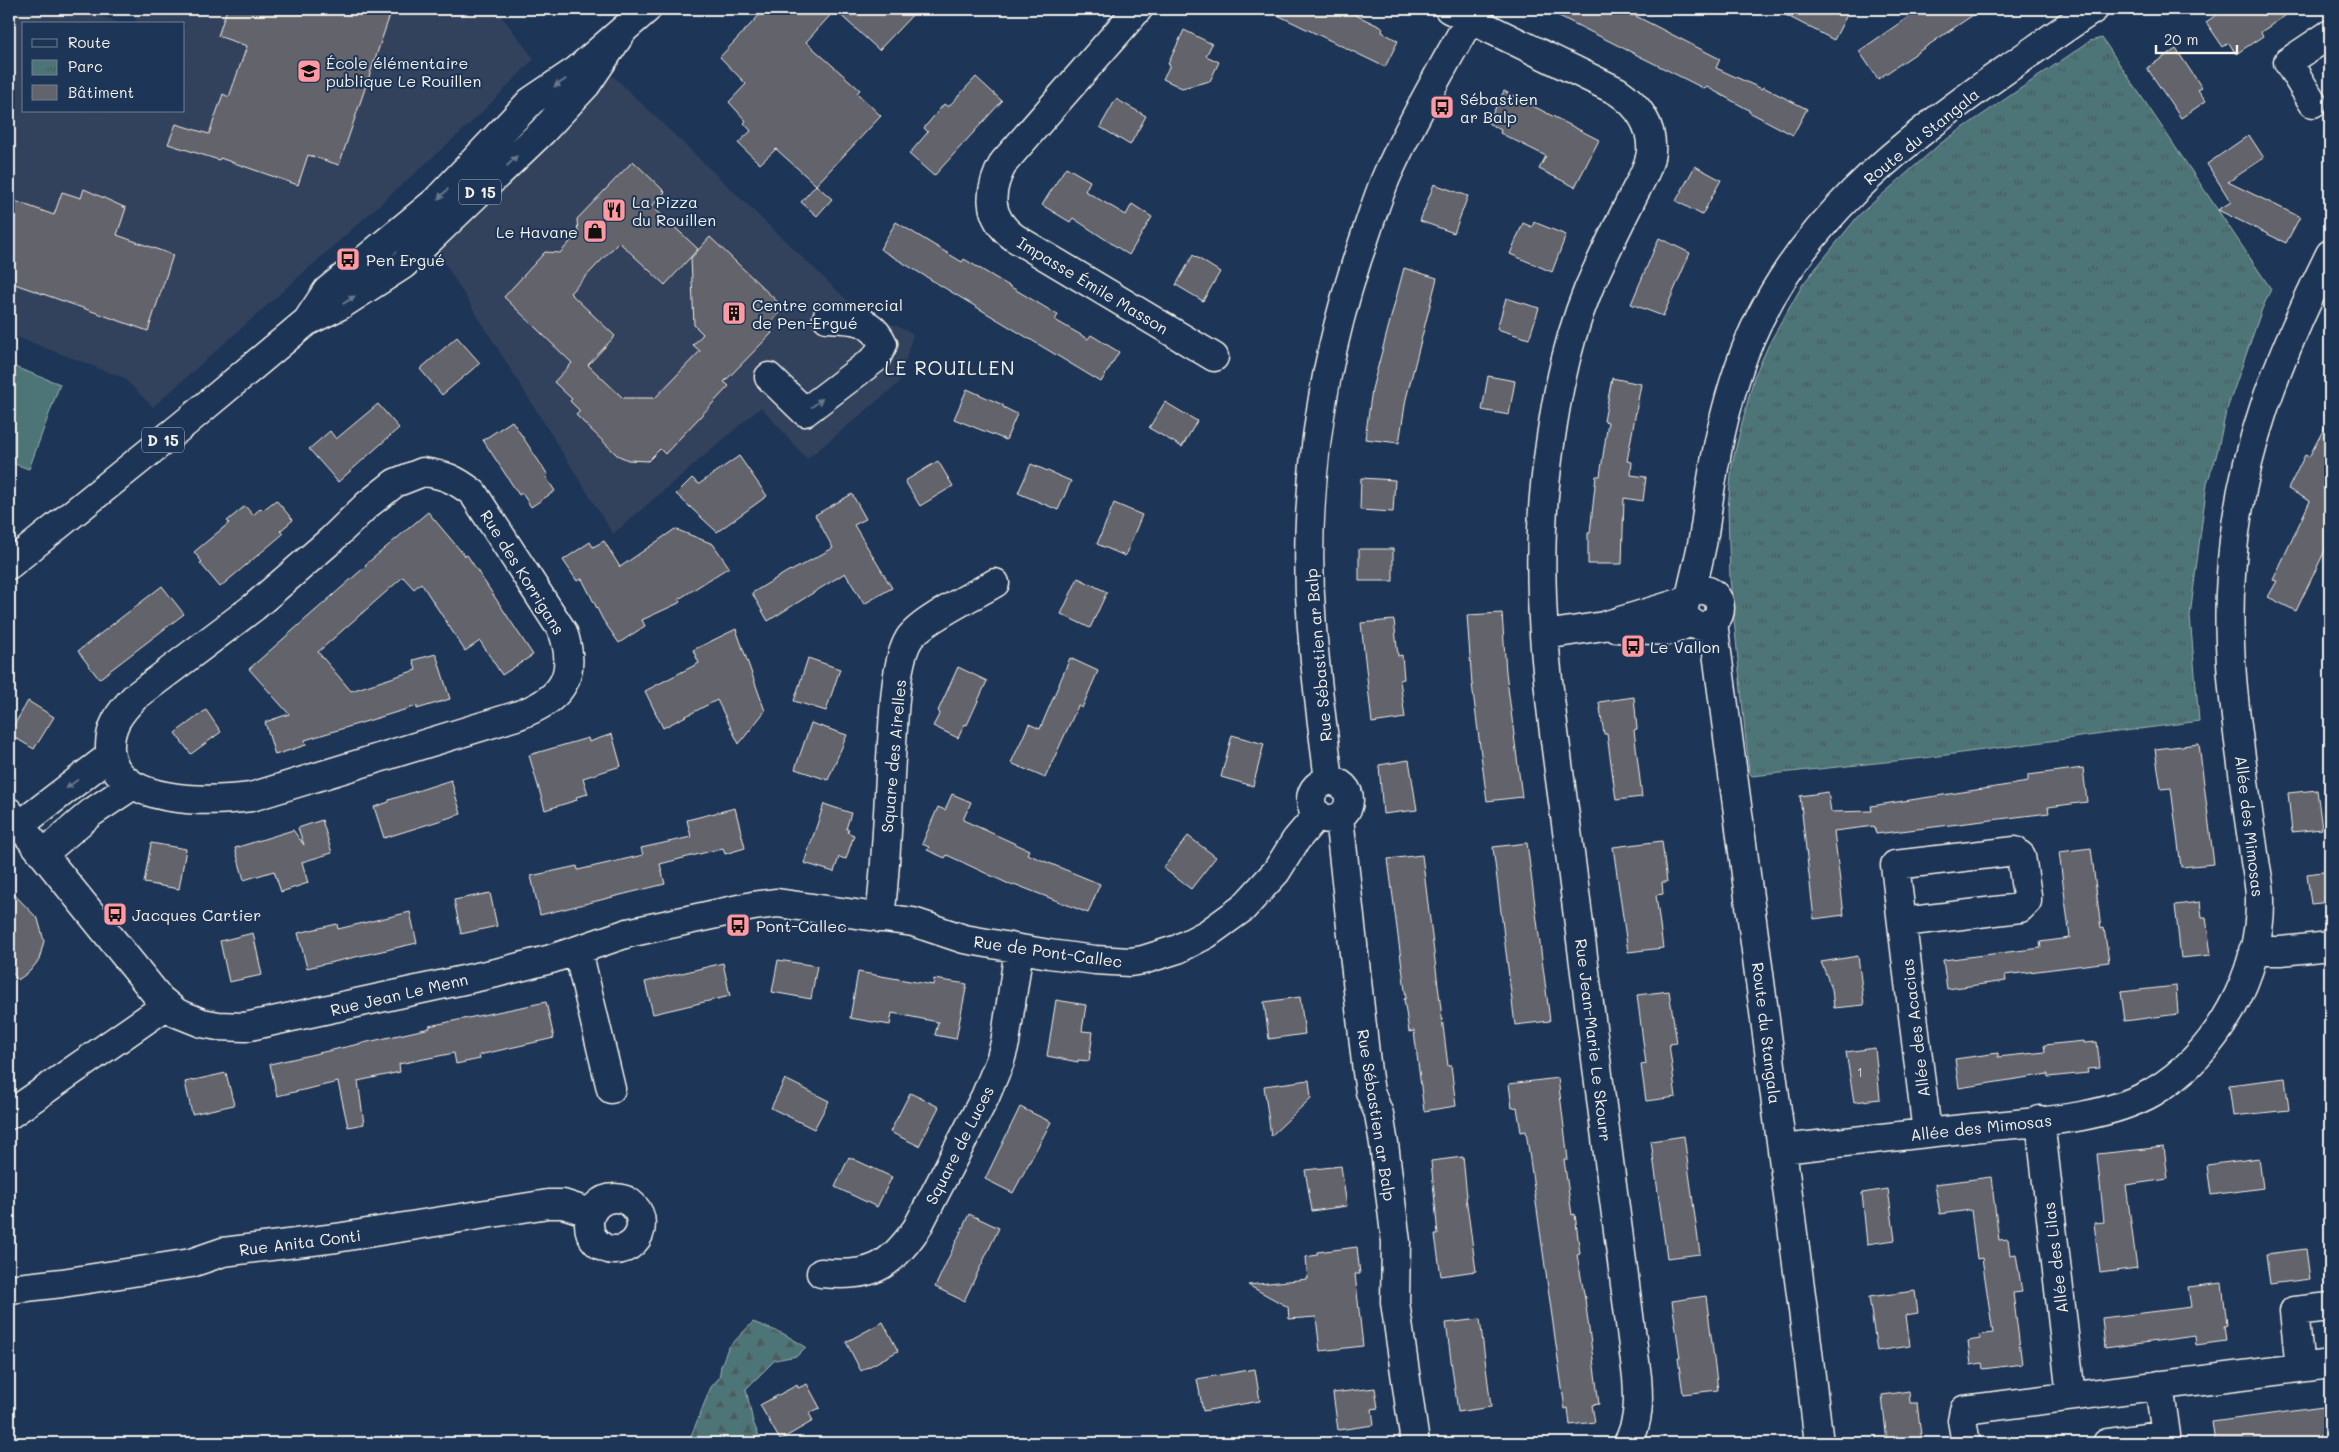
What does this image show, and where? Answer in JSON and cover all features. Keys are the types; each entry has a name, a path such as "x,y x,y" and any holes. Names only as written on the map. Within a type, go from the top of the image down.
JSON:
{"street":[{"name":"D 15","path":"12,561 184,424 306,322 341,305 403,265 536,138 586,85 624,29 647,9"},
{"name":"Impasse Émile Masson","path":"1138,9 1004,162 993,185 993,206 1002,226 1015,238 1214,357"},
{"name":"Route du Stangala","path":"1819,1443 1723,706 1698,609 1701,549 1714,466 1734,382 1744,352 1761,317 1791,265 1836,209 1896,151 1956,105 2094,9"},
{"name":"Rue Jean-Marie Le Skourr","path":"1465,12 1624,96 1642,113 1651,141 1649,164 1586,294 1577,320 1562,379 1548,463 1541,541 1541,590 1553,715 1640,1405 1637,1424 1628,1443"},
{"name":"Rue Sébastien ar Balp","path":"1329,781 1312,627 1310,562 1314,475 1329,362 1347,294 1388,174 1465,12"},
{"path":"2313,103 2288,62 2330,34"},
{"name":"Allée des Mimosas","path":"1782,1149 2040,1120 2093,1113 2126,1104 2152,1092 2177,1074 2198,1054 2222,1023 2246,976 2259,920 2260,896 2235,708 2230,623 2230,575 2235,528 2242,486 2268,391 2282,356 2330,254"},
{"path":"769,377 805,412 876,358 883,344 878,332 854,319 827,318"},
{"name":"Rue des Korrigans","path":"423,472 444,475 458,481 473,493 551,612 569,649 567,672 562,686 553,698 538,709 281,790 215,801 156,794 133,785 114,767 111,755 109,737 113,725 121,711 135,697 254,607 395,483 423,472"},
{"name":"Square des Airelles","path":"880,918 885,874 894,719 905,649 915,632 926,623 995,583"},
{"path":"1546,635 1698,609"},
{"path":"14,819 111,755"},
{"name":"Rue de Pont-Callec","path":"753,906 777,903 913,922 964,939 1095,960 1130,962 1161,955 1178,948 1220,926 1243,908 1276,872 1296,840 1328,816 1348,807 1348,795 1341,785 1329,781"},
{"path":"43,854 91,813 133,785"},
{"name":"Rue Sébastien ar Balp","path":"1328,816 1370,1092 1379,1114 1384,1144 1396,1242 1395,1302 1415,1443"},
{"name":"Rue Jean Le Menn","path":"14,819 151,990 167,1005 187,1018 218,1026 245,1027 280,1021 527,966 578,951 628,933 753,906"},
{"name":"Allée des Acacias","path":"1903,922 2020,908 2027,901 2021,856 2015,851 1895,865 1927,1133"},
{"path":"2253,951 2281,951 2330,946"},
{"name":"Square de Luces","path":"821,1273 854,1275 870,1271 886,1263 903,1248 917,1228 985,1097 1000,1061 1005,1043 1019,949"},
{"path":"578,951 611,1089"},
{"path":"9,1115 167,1005"},
{"name":"Allée des Lilas","path":"2040,1120 2071,1396"},
{"name":"Rue Anita Conti","path":"9,1289 62,1283 191,1263 223,1252 336,1238 548,1204 563,1204 592,1213"},
{"path":"2300,1368 2294,1311 2330,1307"},
{"path":"1966,1443 1962,1420 1964,1410 2330,1364"},
{"path":"2107,1443 2166,1435 2159,1385"}],"shaded area":[{"path":"9,9 84,9 116,22 22,22 22,112 185,112 185,22 135,22 139,9 496,9 534,59 471,123 153,407 124,378 9,334"},
{"path":"613,76 852,305 913,334 899,383 807,459 761,407 613,534 436,249 513,170"}],"green space":[{"path":"2102,38 2271,289 2262,309 2226,412 2216,457 2207,483 2190,616 2199,721 1924,758 1752,776 1749,772 1730,579 1728,508 1732,464 1742,423 1754,377 1770,342 1803,284 1859,215 1941,143 2090,41"},
{"path":"9,365 60,384 29,469 9,462"},
{"path":"753,1322 784,1334 806,1347 797,1356 775,1360 746,1389 753,1422 762,1443 695,1443 691,1436 711,1387 719,1378 721,1366 728,1348"}],"building":[{"path":"227,9 392,9 339,165 308,155 298,185 220,158 219,160 168,144 176,124 209,134 223,94 229,97 247,46 218,36"},
{"path":"765,9 918,9 879,50 835,10 806,42 860,90 857,93 881,116 816,185 776,149 760,164 738,143 751,131 744,123 746,121 729,102 746,84 720,57"},
{"path":"1265,9 1343,9 1383,28 1382,32 1398,41 1385,67"},
{"path":"1545,9 1622,9 1720,59 1716,68 1762,89 1763,87 1807,109 1793,135 1707,87 1705,89"},
{"path":"1774,9 1850,9 1834,40"},
{"path":"1920,9 1982,9 1878,79 1859,51"},
{"path":"2225,9 2295,9 2261,32 2263,36 2236,54 2229,43 2223,47 2206,22"},
{"path":"1184,30 1212,44 1206,56 1219,62 1210,81 1182,88 1163,79"},
{"path":"2176,49 2202,88 2198,90 2206,101 2181,118 2147,68"},
{"path":"976,77 1002,101 934,176 909,154 928,132 924,128 944,104 948,107"},
{"path":"1504,91 1599,140 1575,187 1539,169 1546,156 1500,133 1501,130 1488,123"},
{"path":"1116,99 1146,116 1130,145 1100,127"},
{"path":"2249,135 2264,158 2228,182 2300,217 2286,243 2218,210 2231,202 2207,164"},
{"name":"Centre commercial de Pen-Ergué","path":"633,161 665,192 652,206 698,249 665,285 619,242 570,293 615,336 588,365 623,398 655,398 700,351 693,345 703,334 694,325 691,258 710,237 784,308 766,327 772,333 724,382 729,386 665,454 660,449 648,461 628,460 617,455 576,415 580,411 570,401 572,399 554,382 572,363 504,297 545,252 560,253 578,233 577,219"},
{"path":"1695,166 1721,180 1702,215 1676,201"},
{"path":"1066,167 1090,181 1085,191 1126,215 1132,204 1152,217 1129,255 1073,218 1070,222 1042,205"},
{"path":"1434,184 1468,196 1454,233 1420,221"},
{"path":"816,185 832,199 817,216 801,202"},
{"path":"84,189 126,208 117,235 173,255 148,331 9,282 9,199 54,215 62,192 81,198"},
{"path":"896,222 962,262 964,259 1058,315 1055,320 1088,339 1091,335 1119,352 1101,382 880,249"},
{"path":"1534,222 1566,235 1552,272 1510,254 1523,223 1532,227"},
{"path":"1659,238 1690,253 1663,316 1631,304"},
{"path":"1193,255 1220,272 1203,301 1176,285"},
{"path":"1404,268 1437,278 1406,399 1399,443 1365,439 1372,389"},
{"path":"1506,298 1539,308 1529,339 1497,329"},
{"path":"457,337 480,363 442,395 420,369"},
{"path":"1488,376 1515,381 1509,415 1482,410"},
{"path":"1612,378 1641,384 1627,461 1632,462 1631,475 1646,477 1643,501 1624,498 1622,564 1588,564 1588,533 1590,533 1596,476 1600,476 1608,422 1604,421"},
{"path":"967,389 1003,405 1003,407 1017,414 1006,440 954,419"},
{"path":"1165,402 1197,421 1182,447 1149,428"},
{"path":"378,404 399,428 338,482 309,449 330,431 336,439"},
{"path":"2330,417 2330,540 2296,611 2268,597 2277,581 2273,580 2310,501 2288,489 2305,455 2309,457"},
{"path":"512,421 548,475 546,477 555,491 531,507 522,493 519,495 483,440"},
{"path":"739,456 767,496 717,532 676,494 692,478 699,484"},
{"path":"938,461 953,486 920,506 905,481"},
{"path":"1031,464 1071,481 1058,510 1018,493"},
{"path":"1361,478 1395,480 1393,512 1360,510"},
{"path":"852,494 866,519 854,525 892,588 864,604 845,573 768,621 752,593 790,570 833,548 815,515"},
{"path":"276,500 293,520 280,531 283,534 220,587 200,563 202,562 194,552 229,523 227,521 245,506 253,515"},
{"path":"1114,503 1142,515 1125,556 1097,544"},
{"path":"428,512 465,556 467,555 533,655 502,675 480,641 465,651 421,583 414,589 403,577 318,652 351,691 416,670 413,660 436,654 450,699 417,709 417,706 305,740 306,745 275,755 265,722 289,714 249,669 365,565"},
{"path":"675,529 713,544 729,567 679,599 681,602 642,620 645,626 619,643 603,620 582,579 577,581 563,560 590,542 593,547 604,541 620,567"},
{"path":"1359,549 1393,549 1393,581 1359,581"},
{"path":"1078,578 1107,592 1090,628 1061,614"},
{"path":"162,586 184,614 99,679 78,651"},
{"path":"1502,613 1506,672 1522,797 1487,801 1472,684 1467,615"},
{"path":"1394,620 1398,656 1402,655 1404,679 1400,680 1405,718 1372,723 1361,623"},
{"path":"736,629 765,711 739,744 717,700 663,728 645,691 699,663 693,650"},
{"path":"808,658 840,669 826,711 794,701"},
{"path":"1070,658 1098,671 1082,708 1078,706 1045,778 1011,763 1029,724 1040,729"},
{"path":"958,667 987,681 967,725 965,724 958,738 933,726"},
{"path":"1634,697 1637,729 1634,730 1642,797 1616,800 1607,734 1604,734 1599,702"},
{"path":"28,701 54,717 34,749 9,734"},
{"path":"206,710 221,732 191,754 175,733"},
{"path":"811,723 847,735 828,780 795,769"},
{"path":"612,734 621,766 583,778 588,794 576,797 577,800 545,810 529,755 588,738 589,742"},
{"path":"1232,735 1264,744 1253,786 1221,777"},
{"path":"2199,744 2214,864 2181,867 2171,788 2161,789 2155,749"},
{"path":"1409,760 1417,810 1383,814 1379,765"},
{"path":"2083,768 2087,802 2048,807 2049,813 1876,834 1874,826 1834,831 1844,915 1814,919 1800,796 1828,792 1831,812 1872,811 1871,806 2028,782 2028,775"},
{"path":"451,780 461,814 384,838 374,807 389,802 389,800"},
{"path":"2317,790 2322,829 2292,832 2288,793"},
{"path":"952,794 971,802 963,820 1029,850 1027,854 1100,884 1088,913 1014,884 1013,886 947,855 945,858 927,850 929,847 922,844 938,807 945,810"},
{"path":"824,804 851,813 846,829 849,829 847,832 854,835 846,859 839,857 834,872 804,863"},
{"path":"735,808 745,848 725,854 723,848 660,864 665,884 540,915 531,876 577,866 578,870 643,855 641,848 691,837 687,820"},
{"path":"322,820 332,853 302,862 308,883 281,892 274,871 244,880 235,848 293,830 304,845 298,828"},
{"path":"1188,836 1216,857 1191,889 1163,868"},
{"path":"1662,841 1667,882 1662,882 1663,894 1656,895 1663,948 1628,952 1613,847"},
{"path":"151,843 186,849 179,889 144,883"},
{"path":"1527,843 1550,1021 1515,1025 1493,847"},
{"path":"2091,848 2101,929 2104,928 2109,962 2005,975 2006,981 1947,989 1943,960 2041,948 2040,942 2070,938 2059,852"},
{"path":"1422,855 1448,1066 1451,1066 1456,1106 1424,1111 1414,1031 1409,1032 1404,999 1406,998 1388,859"},
{"path":"2330,871 2330,902 2311,904 2307,874"},
{"path":"9,889 38,919 44,941 39,960 30,971 18,980 9,968"},
{"path":"490,893 497,926 461,934 454,900"},
{"path":"2200,902 2202,917 2206,917 2211,955 2181,958 2175,905"},
{"path":"410,912 417,943 307,968 298,933 337,924 338,929"},
{"path":"253,933 262,975 229,982 220,941"},
{"path":"1858,956 1864,1005 1834,1008 1832,989 1821,962"},
{"path":"778,960 817,966 811,999 772,992"},
{"path":"723,963 730,996 653,1014 645,982"},
{"path":"858,972 933,985 934,979 967,984 956,1039 935,1035 938,1022 892,1013 890,1025 850,1018"},
{"path":"2176,986 2178,1014 2125,1021 2121,992"},
{"path":"1669,991 1677,1043 1669,1044 1676,1097 1646,1101 1641,1065 1646,1064 1637,995"},
{"path":"1300,997 1305,1034 1269,1039 1264,1002"},
{"path":"1056,1000 1086,1005 1082,1031 1093,1032 1089,1061 1078,1060 1078,1062 1047,1056"},
{"path":"546,1002 554,1038 479,1055 480,1059 456,1064 454,1053 399,1064 400,1072 358,1081 364,1124 348,1127 338,1082 277,1096 270,1064 430,1028 429,1026"},
{"path":"2084,1041 2084,1043 2097,1042 2100,1068 2087,1069 2088,1073 2048,1077 2048,1074 1959,1088 1955,1059 1998,1053 1998,1057 2045,1052 2044,1045"},
{"path":"1875,1048 1880,1099 1854,1102 1846,1052"},
{"path":"226,1073 234,1105 192,1114 185,1082"},
{"path":"1558,1078 1568,1160 1564,1160 1572,1215 1575,1214 1580,1254 1577,1255 1599,1404 1592,1405 1595,1422 1570,1425 1568,1408 1565,1409 1526,1131 1521,1132 1517,1107 1512,1108 1509,1084"},
{"path":"2285,1078 2289,1110 2233,1116 2229,1085"},
{"path":"785,1079 829,1101 814,1129 771,1108"},
{"path":"1309,1080 1311,1098 1271,1136 1264,1086"},
{"path":"910,1093 939,1107 919,1146 890,1132"},
{"path":"1020,1107 1051,1122 1013,1193 985,1179"},
{"path":"1684,1136 1700,1254 1667,1258 1651,1141"},
{"path":"2164,1147 2168,1179 2126,1185 2137,1268 2100,1273 2094,1223 2104,1222 2097,1154"},
{"path":"849,1157 892,1177 877,1207 835,1187"},
{"path":"1463,1157 1466,1197 1476,1271 1441,1276 1435,1235 1438,1235 1431,1161"},
{"path":"2259,1158 2263,1188 2211,1195 2207,1165"},
{"path":"1341,1166 1347,1206 1312,1211 1305,1170"},
{"path":"1991,1177 1999,1240 2008,1239 2010,1255 2016,1254 2022,1292 2013,1293 2022,1364 1983,1369 1982,1363 1971,1365 1968,1341 1980,1339 1979,1335 1993,1333 1982,1258 1977,1259 1971,1210 1940,1214 1935,1184"},
{"path":"1888,1189 1895,1240 1867,1244 1862,1193"},
{"path":"969,1214 999,1228 964,1301 935,1287"},
{"path":"1357,1247 1360,1274 1355,1274 1363,1346 1320,1351 1316,1317 1289,1319 1288,1307 1248,1285 1308,1279 1306,1257 1317,1255 1317,1252"},
{"path":"2306,1249 2310,1279 2270,1284 2266,1254"},
{"path":"2222,1283 2227,1325 2224,1326 2226,1341 2196,1345 2195,1336 2105,1348 2102,1318 2191,1307 2188,1287"},
{"path":"1915,1291 1918,1313 1906,1315 1910,1346 1877,1351 1869,1297"},
{"path":"1706,1296 1718,1390 1683,1394 1672,1301"},
{"path":"1480,1319 1491,1407 1458,1412 1446,1323"},
{"path":"883,1322 898,1351 861,1371 846,1342"},
{"path":"1255,1369 1260,1401 1203,1411 1197,1379"},
{"path":"807,1384 820,1408 809,1413 813,1421 780,1440 760,1405 797,1385 798,1388"},
{"path":"1375,1388 1378,1408 1372,1409 1374,1425 1338,1430 1333,1393"},
{"path":"1909,1391 1910,1403 1917,1403 1922,1443 1887,1443 1882,1395"},
{"path":"2323,1407 2327,1438 2281,1443 2215,1443 2212,1422"}],"place":[{"name":"École élémentaire publique Le Rouillen","path":"309,71"},
{"name":"Sébastien ar Balp","path":"1442,107"},
{"name":"La Pizza du Rouillen","path":"614,210"},
{"name":"Le Havane","path":"595,231"},
{"name":"Pen Ergué","path":"348,259"},
{"name":"Centre commercial de Pen-Ergué","path":"734,313"},
{"name":"Le Vallon","path":"1633,646"},
{"name":"Jacques Cartier","path":"115,914"},
{"name":"Pont-Callec","path":"738,925"}],"district":[{"name":"LE ROUILLEN","path":"950,367"}]}
